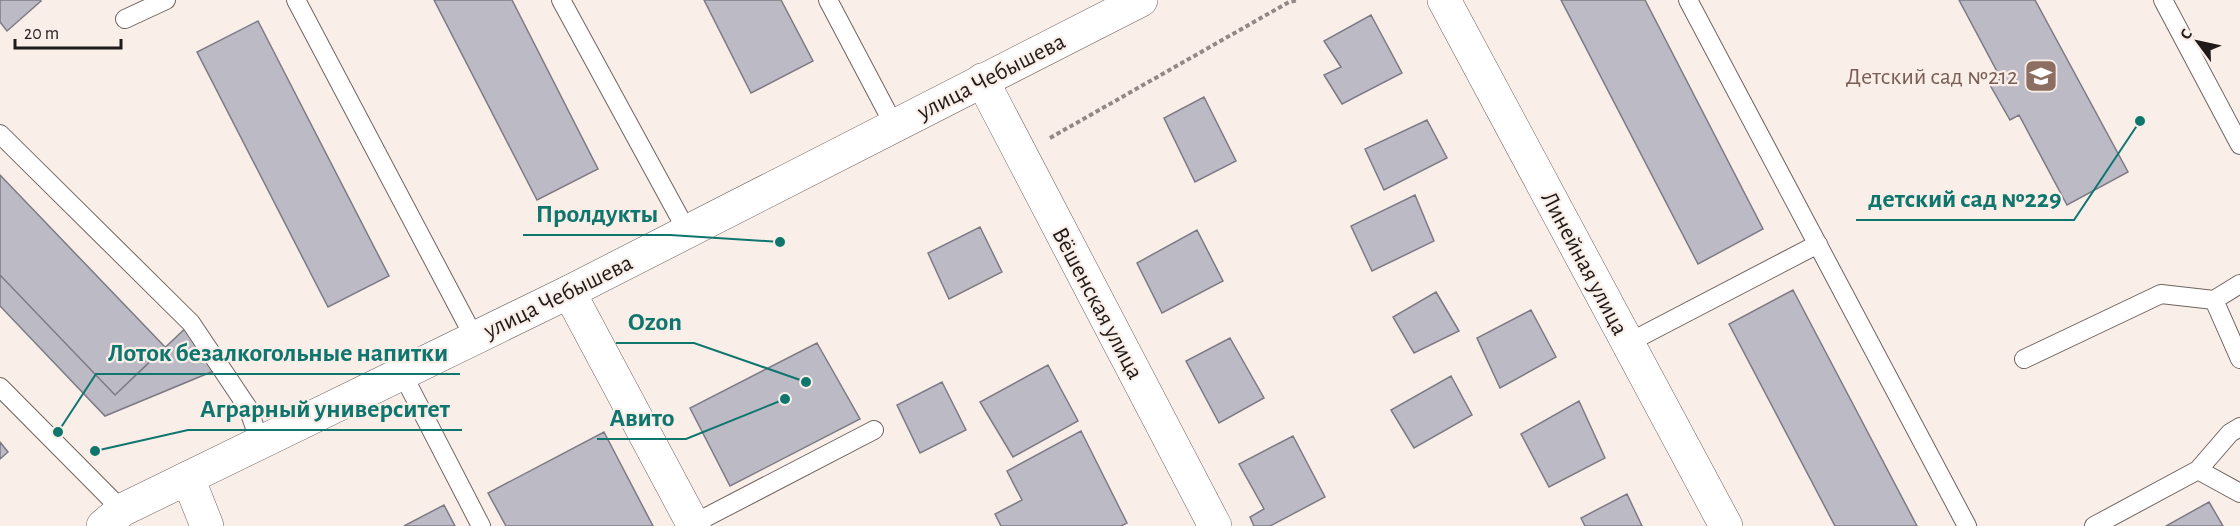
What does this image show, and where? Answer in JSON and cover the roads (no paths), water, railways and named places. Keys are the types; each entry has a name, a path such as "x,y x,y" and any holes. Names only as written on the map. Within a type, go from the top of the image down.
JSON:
{"street":[{"name":"улица Чебышева","path":"113,518 188,478 569,292 982,80 1102,9 1141,0"},
{"name":"Линейная улица","path":"1444,0 1726,526"},
{"name":"Вёшенская улица","path":"982,80 1215,526"},
{"path":"569,292 693,525"},
{"path":"188,478 207,526"}],"lane":[{"path":"125,19 166,0"},
{"path":"296,0 474,337"},
{"path":"561,0 687,231"},
{"path":"828,0 894,125"},
{"path":"1688,0 1967,526"},
{"path":"2163,0 2240,145"},
{"path":"0,134 191,323 248,408 261,442"},
{"path":"1628,343 1818,244"},
{"path":"2024,359 2161,294 2214,300 2240,284"},
{"path":"2214,300 2240,359"},
{"path":"402,373 481,526"},
{"path":"0,387 113,518"},
{"path":"2094,526 2198,471 2230,433 2240,427"},
{"path":"693,525 874,430"},
{"path":"2198,471 2240,493"}],"place":[{"name":"Детский сад №212","path":"2041,76"},
{"name":"детский сад №229","path":"2140,121"},
{"name":"Пролдукты","path":"780,242"},
{"name":"Ozon","path":"806,382"},
{"name":"Авито","path":"785,399"},
{"name":"Лоток безалкогольные напитки","path":"58,432"},
{"name":"Аграрный университет","path":"95,451"}]}
